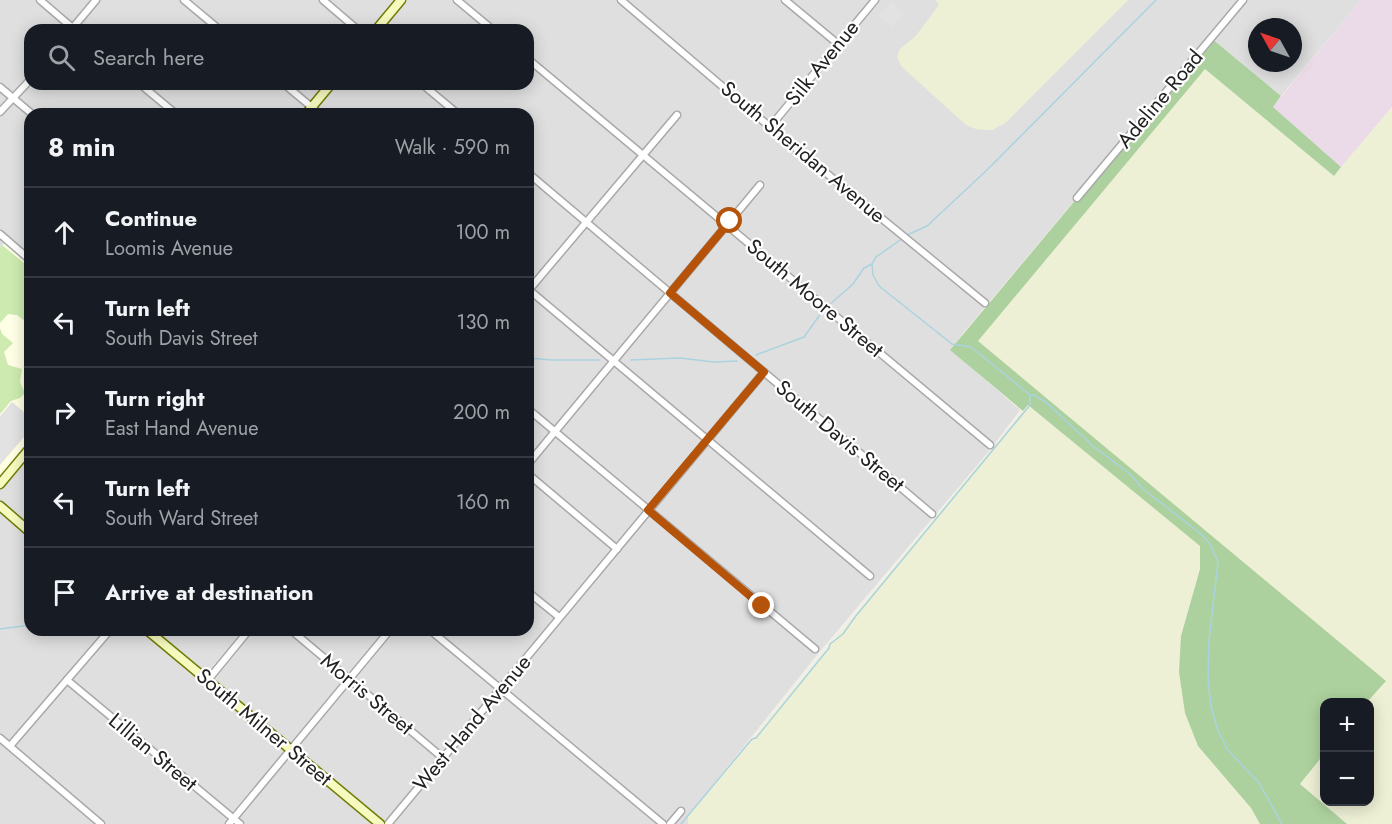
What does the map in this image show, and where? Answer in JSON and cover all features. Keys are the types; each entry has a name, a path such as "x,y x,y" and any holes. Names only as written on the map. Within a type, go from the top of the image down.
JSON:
{"street":[{"path":"39,0 67,24"},
{"path":"77,24 96,0"},
{"path":"184,0 213,24"},
{"path":"323,0 351,24"},
{"path":"381,24 401,0"},
{"path":"457,0 486,24"},
{"name":"South Sheridan Avenue","path":"622,0 770,127 985,303"},
{"path":"785,0 838,44"},
{"name":"Silk Avenue","path":"770,127 874,0"},
{"name":"Adeline Road","path":"1077,198 1243,0"},
{"name":"South Moore Street","path":"534,64 990,445"},
{"path":"0,87 25,108"},
{"path":"0,112 24,87"},
{"path":"147,90 169,108"},
{"path":"290,90 307,108"},
{"path":"311,108 326,90"},
{"path":"429,90 451,108"},
{"path":"534,283 676,115"},
{"name":"South Davis Street","path":"534,178 932,514"},
{"path":"534,457 760,185"},
{"path":"0,234 24,255"},
{"path":"534,295 870,576"},
{"name":"West Hand Avenue","path":"388,824 764,372"},
{"path":"534,414 814,649"},
{"path":"0,484 24,455"},
{"path":"534,479 617,549"},
{"path":"0,506 24,527"},
{"path":"534,597 559,617"},
{"path":"10,746 105,636"},
{"name":"South Milner Street","path":"154,636 380,824"},
{"path":"208,680 244,636"},
{"name":"Morris Street","path":"298,636 443,758"},
{"path":"231,821 385,636"},
{"path":"437,636 663,824"},
{"name":"Lillian Street","path":"67,680 231,821 240,824"},
{"path":"0,738 101,824"},
{"path":"670,824 681,811"}],"shaded area":[{"path":"0,0 936,0 940,5 916,36 976,129 991,130 1005,123 1128,0 1361,0 1302,71 1302,18 1248,18 1248,69 1211,38 964,332 951,350 1020,410 990,450 817,655 688,816 688,824 0,824"},
{"path":"936,0 1128,0 1005,123 992,130 976,129 966,125 901,66 897,57 900,49 916,36 939,5"},
{"path":"1361,0 1392,0 1392,107 1341,167 1273,107"},
{"path":"891,2 904,13 892,27 879,16"},
{"path":"1205,68 1334,176 1392,107 1392,824 1347,824 1326,806 1374,806 1374,698 1370,698 1385,681 978,341"},
{"path":"1252,72 1301,72 1281,96"},
{"path":"7,240 24,255 24,455 0,484 0,248"},
{"path":"12,402 24,412 24,437 0,465 0,416"},
{"path":"1028,405 1200,546 1200,569 1181,636 1198,746 1251,808 1260,824 688,824 688,817"},
{"path":"1320,759 1320,801 1300,784"}],"green space":[{"path":"1211,38 1248,69 1248,72 1252,72 1281,96 1273,107 1341,167 1334,176 1205,69 978,341 1386,681 1371,698 1320,698 1320,759 1300,784 1320,801 1320,806 1326,806 1347,824 1260,824 1251,808 1198,746 1185,713 1179,672 1181,636 1200,569 1200,546 1028,405 1023,411 950,350"},
{"path":"2,245 24,263 24,321 17,315 8,314 0,323 0,248"},
{"path":"0,328 2,334 13,343 4,352 8,365 22,369 20,382 24,394 11,401 0,414"}],"waterway":[{"path":"907,235 927,226 987,170 1156,0"},
{"path":"828,306 853,284 864,268 872,264 876,257 903,238"},
{"path":"872,264 873,275 879,286 952,344 971,347 1030,395 1047,403 1094,447 1130,474 1143,489 1201,534 1210,544 1218,562 1209,640 1208,681 1211,706 1217,728 1227,749 1259,783 1282,824"},
{"path":"756,355 804,337 824,309"},
{"path":"534,358 600,360"},
{"path":"631,360 680,358 714,362 737,361"},
{"path":"681,824 752,739 756,738 830,644 843,634 1030,405 1030,396"},
{"path":"0,629 24,626"}],"route":[{"path":"730,221 670,293 764,372 648,510 762,606"}]}
